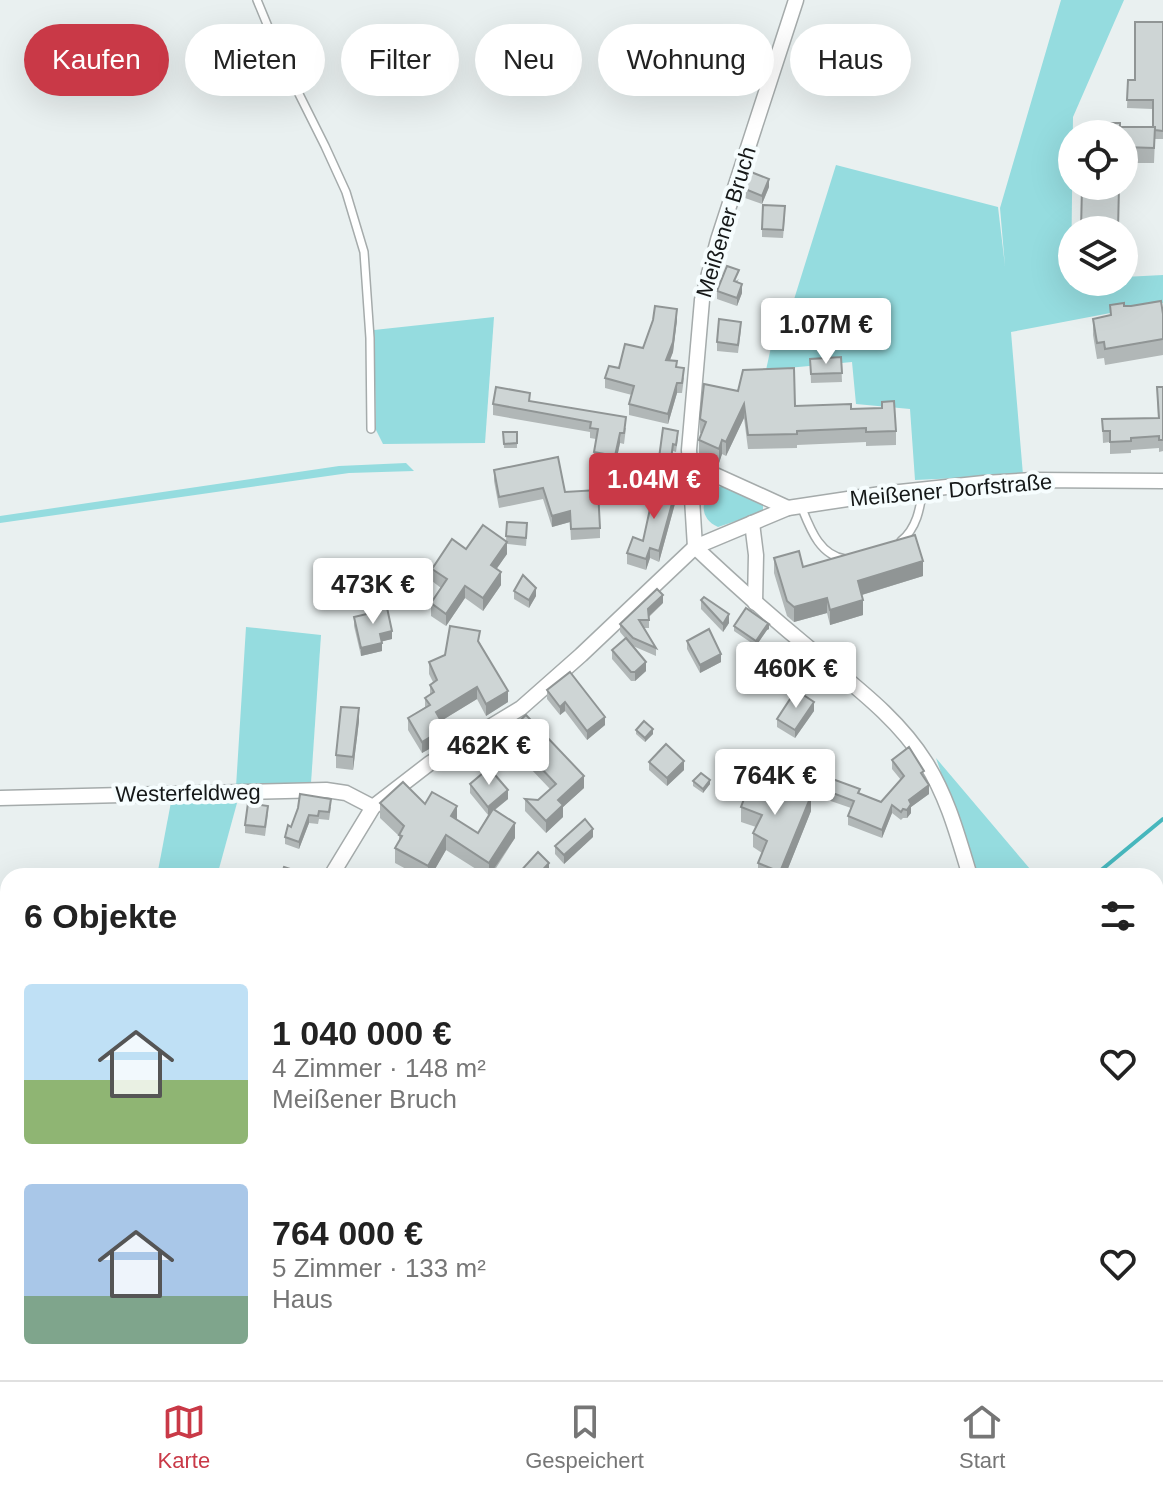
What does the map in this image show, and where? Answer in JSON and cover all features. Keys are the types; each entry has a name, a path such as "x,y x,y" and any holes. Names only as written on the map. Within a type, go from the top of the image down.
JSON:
{"street":[{"name":"Meißener Bruch","path":"695,547 689,450 702,300 718,240 796,0"},
{"path":"691,464 794,507"},
{"name":"Meißener Dorfstraße","path":"336,868 373,807 430,763 521,708 695,547 794,507 881,494 1033,480 1163,481"},
{"path":"752,523 756,555 755,603"},
{"path":"695,547 902,730 941,788 968,868"},
{"name":"Westerfeldweg","path":"0,798 326,790 346,793 373,807"}],"lane":[{"path":"257,0 281,58 346,192 364,252 370,338 371,429"},
{"path":"893,547 907,536 916,521 923,489"},
{"path":"794,507 830,555 857,559"}],"shaded area":[{"path":"1061,0 1124,0 1073,120 1058,120 1058,200 1072,200 1072,216 1058,216 1058,296 1138,296 1138,276 1163,275 1163,303 1011,332 1023,475 915,480 910,409 856,404 852,362 766,370 780,306 791,309 836,165 998,207 1005,266 1000,208"},
{"path":"494,317 485,443 383,444 376,430 374,330"},
{"path":"406,463 414,471 349,473 0,523 0,516 339,466"},
{"path":"717,487 727,487 763,504 763,512 718,527 707,519 704,508 707,496"},
{"path":"246,627 321,635 311,783 236,787"},
{"path":"936,758 1029,868 973,868"},
{"path":"171,802 237,803 219,868 159,868"}],"building":[{"path":"1135,22 1163,22 1163,131 1153,127 1153,100 1127,100 1128,80 1135,80"},
{"path":"1138,127 1155,127 1154,148 1138,147"},
{"path":"751,172 769,179 762,196 745,189"},
{"path":"1082,200 1119,200 1118,216 1081,216"},
{"path":"763,205 785,206 783,230 762,229"},
{"path":"727,266 739,270 734,281 742,284 737,298 717,291"},
{"path":"1161,301 1163,339 1105,349 1104,342 1097,343 1093,319 1111,315 1110,305 1124,303 1124,306 1131,306"},
{"path":"655,306 677,309 673,342 666,360 677,361 676,367 684,368 682,383 677,383 668,414 629,404 634,386 605,378 609,366 619,368 625,344 643,348"},
{"path":"719,319 741,322 738,345 717,342"},
{"path":"841,357 842,373 811,374 810,359"},
{"path":"794,368 795,406 851,404 851,409 882,408 882,402 894,401 896,431 866,432 866,428 748,435 744,404 726,442 722,440 719,449 699,440 706,422 700,419 704,384 738,391 743,370"},
{"path":"496,387 530,393 529,401 626,417 624,433 620,433 615,456 594,452 598,429 590,428 591,422 493,404"},
{"path":"1157,387 1163,387 1163,440 1159,440 1159,436 1110,442 1110,431 1103,431 1102,419 1159,418"},
{"path":"663,428 678,431 671,459 659,458"},
{"path":"503,432 517,432 517,443 504,444"},
{"path":"558,457 565,492 598,490 600,528 571,529 570,511 552,516 543,488 499,497 494,470"},
{"path":"650,483 676,489 659,551 650,548 646,559 627,553 633,537 643,541 653,495 647,493"},
{"path":"507,522 527,523 526,538 506,536"},
{"path":"483,525 507,542 491,565 501,572 483,598 465,586 446,614 431,603 447,579 432,569 452,539 466,549"},
{"path":"915,535 923,561 858,581 863,600 830,610 827,598 794,607 787,601 774,558 799,551 803,567"},
{"path":"523,575 536,588 529,600 514,591"},
{"path":"657,589 663,595 648,609 649,620 639,620 656,648 633,638 620,624"},
{"path":"704,597 729,614 723,624 701,600"},
{"path":"386,603 392,631 380,634 382,643 361,648 354,617 371,613 369,607"},
{"path":"746,608 769,624 756,641 734,626"},
{"path":"450,626 480,631 478,641 508,691 486,704 477,687 436,712 445,728 422,742 408,718 430,705 425,698 434,692 430,685 437,680 429,662 445,655"},
{"path":"709,629 721,654 700,665 687,641"},
{"path":"626,638 646,662 635,672 631,672 612,650"},
{"path":"791,644 817,665 811,674 783,656"},
{"path":"570,672 605,717 587,731 565,702 560,707 547,690"},
{"path":"796,690 814,702 795,730 777,719"},
{"path":"341,707 359,708 353,757 336,755"},
{"path":"526,715 584,776 558,800 563,805 546,821 525,799 538,800 556,784 507,732"},
{"path":"644,721 653,729 645,738 636,730"},
{"path":"666,744 684,761 667,778 649,762"},
{"path":"909,747 929,785 909,800 911,804 907,810 901,812 892,805 882,830 848,816 854,801 822,789 827,777 860,789 858,793 881,802 904,776 892,760"},
{"path":"747,757 760,761 756,774 743,769"},
{"path":"489,768 508,790 488,807 470,784"},
{"path":"701,773 710,780 703,789 693,781"},
{"path":"754,773 811,796 782,868 758,863 767,841 753,833 762,815 741,807"},
{"path":"403,782 425,804 432,792 457,806 451,816 478,833 493,809 515,823 489,863 446,835 428,866 395,848 404,826 380,803"},
{"path":"300,794 331,799 329,812 319,811 318,816 309,815 299,842 285,837 298,808"},
{"path":"248,803 268,806 265,827 245,825"},
{"path":"585,819 593,829 564,855 555,846"},
{"path":"538,852 549,863 544,868 523,868"}],"waterway":[{"path":"1104,868 1163,819"}]}
